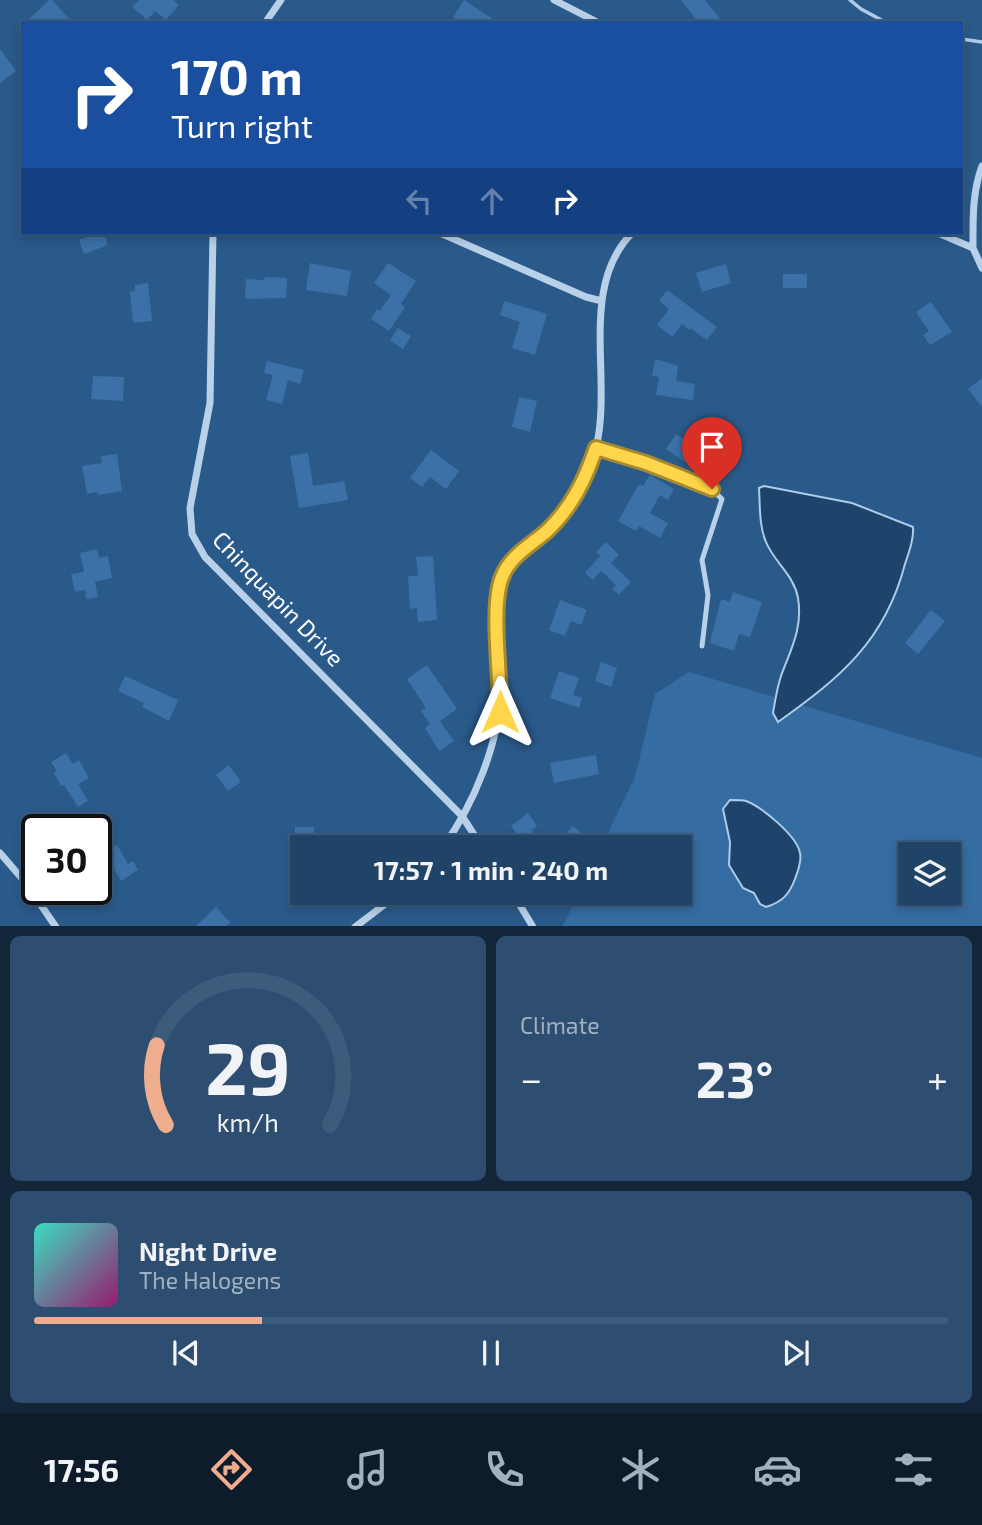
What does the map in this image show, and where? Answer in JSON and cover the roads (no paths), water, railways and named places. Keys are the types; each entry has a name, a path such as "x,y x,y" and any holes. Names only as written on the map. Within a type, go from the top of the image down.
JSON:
{"street":[{"path":"266,21 281,0"},
{"path":"554,0 595,21"},
{"path":"982,166 976,180 973,202 973,248 982,268"},
{"name":"Chinquapin Drive","path":"214,235 210,403 190,508 192,534 205,557 462,816 474,835"},
{"path":"445,235 586,297 602,301"},
{"path":"450,835 462,816 490,751 498,723 500,691 497,596 502,577 510,563 554,524 574,498 596,448 600,415 604,285 611,261 630,235"},
{"path":"943,235 973,248"},
{"path":"0,853 25,882 56,926"},
{"path":"355,926 383,905"},
{"path":"520,905 533,926"}],"lane":[{"path":"596,448 646,463 712,489 722,499 702,560 708,595 702,646"}],"waterway":[{"path":"850,0 883,21"},
{"path":"963,39 982,42"}]}
